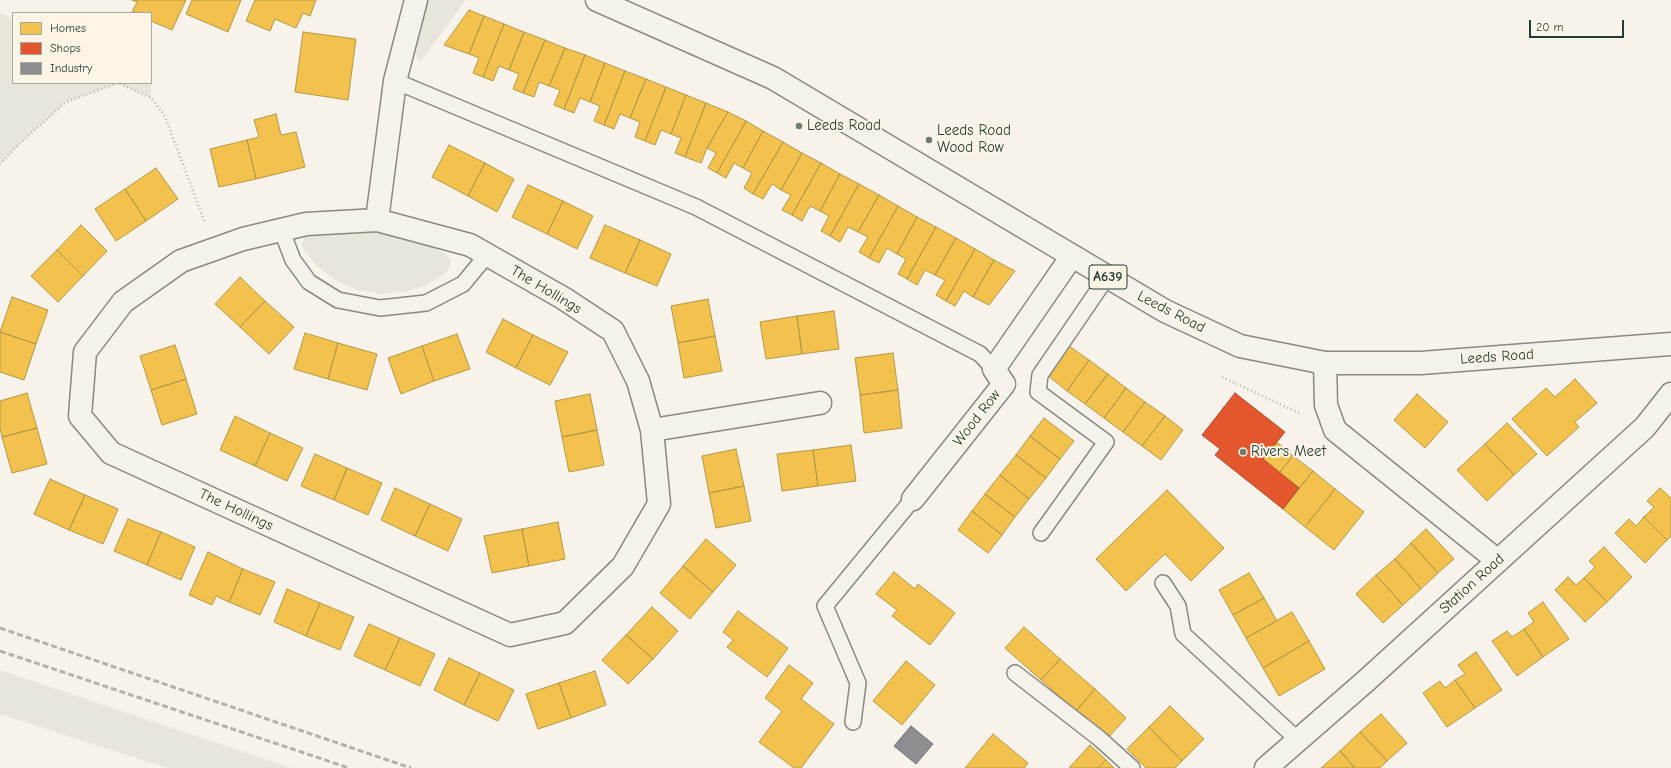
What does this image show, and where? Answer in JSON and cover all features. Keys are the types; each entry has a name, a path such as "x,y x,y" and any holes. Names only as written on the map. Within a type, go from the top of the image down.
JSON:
{"street":[{"path":"377,220 395,81 416,0"},
{"name":"Leeds Road","path":"597,0 773,78 1165,311 1240,346 1325,363 1421,363 1671,344"},
{"name":"The Hollings","path":"377,220 470,245 563,298 612,331 638,381 652,430 659,504 624,566 565,623 510,635 111,453 80,416 84,352 123,302 181,261 243,239 281,229 306,224 377,220"},
{"name":"Wood Row","path":"913,499 1004,384 994,368 1072,256"},
{"path":"1325,363 1326,405 1336,430 1498,561"},
{"name":"Station Road","path":"1266,768 1367,680 1645,427 1671,394"},
{"path":"652,430 820,404"}],"lane":[{"path":"395,81 696,207 980,354 994,368"},
{"path":"281,229 293,260 309,282 338,300 380,308 426,303 463,284 487,255"},
{"path":"1041,533 1106,442 1038,392 1040,375 1107,277"},
{"path":"853,722 858,683 825,606 913,499"},
{"path":"1163,582 1178,606 1183,634 1298,740"},
{"path":"1015,673 1100,739 1132,768"}],"path":[{"path":"0,164 16,147 66,102 115,84"},
{"path":"120,84 151,98 164,114 215,249"},
{"path":"1222,377 1336,430"}],"shaded area":[{"path":"427,0 466,0 420,62 416,55 423,7"},
{"path":"0,13 12,19 12,84 115,84 66,102 16,147 0,164"},
{"path":"120,84 151,84 151,98"},
{"path":"358,229 381,232 425,244 446,254 450,259 450,266 447,272 427,285 404,292 381,294 357,290 335,280 317,266 302,247 302,242 305,235"},
{"path":"0,670 291,768 167,768 0,714"}],"building: Homes":[{"path":"132,0 186,0 172,30 152,21 152,12 132,12 137,2"},
{"path":"192,0 241,0 228,32 186,14"},
{"path":"255,0 316,0 310,16 303,13 296,28 275,19 270,31 246,21"},
{"path":"469,10 484,16 469,54 444,45"},
{"path":"484,16 504,24 483,77 473,73 479,58 469,54"},
{"path":"504,24 524,32 509,70 499,66 493,81 483,77"},
{"path":"303,32 356,39 348,100 295,92"},
{"path":"524,32 545,40 523,93 513,89 519,74 509,70"},
{"path":"545,40 565,48 549,86 539,82 534,97 523,93"},
{"path":"565,48 585,55 564,109 554,105 560,90 549,86"},
{"path":"585,55 605,63 590,102 580,98 574,113 564,109"},
{"path":"605,63 625,71 604,125 594,121 600,106 590,102"},
{"path":"625,71 646,79 630,118 620,114 614,129 604,125"},
{"path":"646,79 666,87 645,141 635,137 640,122 630,118"},
{"path":"666,87 686,95 671,134 661,130 655,145 645,141"},
{"path":"686,95 706,103 685,157 675,153 681,138 671,134"},
{"path":"706,103 728,112 707,148 701,163 685,157"},
{"path":"728,112 746,121 717,173 708,168 716,153 707,148"},
{"path":"276,114 281,135 296,132 305,167 256,179 247,140 259,137 254,120"},
{"path":"746,121 763,131 743,168 734,163 726,178 717,173"},
{"path":"763,131 783,142 753,194 744,188 752,173 743,168"},
{"path":"247,140 256,179 219,187 210,149"},
{"path":"783,142 802,153 781,190 772,184 763,199 753,194"},
{"path":"449,145 485,163 468,196 432,177"},
{"path":"802,153 821,163 792,215 782,210 791,195 781,190"},
{"path":"485,163 514,179 497,212 468,196"},
{"path":"821,163 840,174 820,211 810,206 802,221 792,215"},
{"path":"156,168 178,199 146,221 125,189"},
{"path":"840,174 859,184 830,236 821,231 829,216 820,211"},
{"path":"859,184 879,195 858,232 848,227 840,242 830,236"},
{"path":"528,185 563,201 547,234 512,217"},
{"path":"125,189 146,221 116,241 95,209"},
{"path":"879,195 898,206 869,258 859,252 868,237 858,232"},
{"path":"563,201 593,216 577,249 547,234"},
{"path":"898,206 917,217 897,254 887,248 879,263 869,258"},
{"path":"917,217 936,227 907,279 898,274 906,259 897,254"},
{"path":"81,225 107,251 83,276 57,250"},
{"path":"605,225 640,240 625,273 590,258"},
{"path":"936,227 956,238 935,275 925,270 917,285 907,279"},
{"path":"956,238 975,249 946,301 936,295 945,280 935,275"},
{"path":"640,240 671,254 657,286 625,273"},
{"path":"975,249 994,260 973,297 964,291 955,306 946,301"},
{"path":"57,250 83,276 58,302 31,276"},
{"path":"994,260 1015,271 989,305 973,297"},
{"path":"240,277 265,301 240,327 215,304"},
{"path":"12,297 48,310 36,344 0,332"},
{"path":"708,299 715,336 678,343 671,306"},
{"path":"265,301 294,327 269,354 240,327"},
{"path":"834,311 839,349 802,354 797,316"},
{"path":"797,316 802,354 766,359 760,322"},
{"path":"503,319 533,335 516,368 486,352"},
{"path":"0,332 36,344 24,380 0,372"},
{"path":"305,333 338,343 328,379 294,369"},
{"path":"457,334 470,369 434,381 422,346"},
{"path":"533,335 568,352 550,385 516,368"},
{"path":"715,336 722,371 684,378 678,343"},
{"path":"338,343 377,354 367,390 328,379"},
{"path":"175,345 186,379 151,390 140,356"},
{"path":"422,346 434,381 401,394 388,358"},
{"path":"1069,346 1089,360 1067,391 1047,375"},
{"path":"893,353 898,390 860,395 855,358"},
{"path":"1089,360 1108,374 1085,404 1067,391"},
{"path":"1108,374 1126,388 1104,418 1085,404"},
{"path":"186,379 197,414 162,425 151,390"},
{"path":"1575,379 1597,403 1575,422 1579,427 1547,456 1512,419 1546,388 1555,397"},
{"path":"1126,388 1145,402 1123,432 1104,418"},
{"path":"898,390 902,428 864,433 860,395"},
{"path":"27,393 37,428 2,437 0,428 0,401"},
{"path":"590,394 597,430 562,437 555,401"},
{"path":"1417,394 1448,422 1425,448 1394,420"},
{"path":"1145,402 1165,416 1142,446 1123,432"},
{"path":"235,416 270,433 255,466 220,450"},
{"path":"1165,416 1183,430 1161,460 1142,446"},
{"path":"1044,418 1074,441 1060,459 1030,436"},
{"path":"1507,423 1537,454 1514,475 1485,444"},
{"path":"37,428 47,464 12,473 2,437"},
{"path":"597,430 604,465 569,472 562,437"},
{"path":"270,433 303,448 287,481 255,466"},
{"path":"1030,436 1060,459 1046,478 1016,455"},
{"path":"1277,442 1293,456 1279,473 1263,459"},
{"path":"1485,444 1514,475 1487,501 1457,470"},
{"path":"851,445 856,481 818,486 813,450"},
{"path":"736,449 744,486 709,493 702,456"},
{"path":"813,450 818,486 782,491 777,454"},
{"path":"315,454 347,468 334,500 301,486"},
{"path":"1016,455 1046,478 1029,499 1000,475"},
{"path":"1293,456 1313,471 1299,488 1279,473"},
{"path":"347,468 382,483 368,515 334,500"},
{"path":"1313,471 1335,489 1305,527 1283,509"},
{"path":"1000,475 1029,499 1015,517 985,494"},
{"path":"50,479 85,495 69,530 34,514"},
{"path":"744,486 751,521 716,528 709,493"},
{"path":"395,488 430,504 415,536 381,520"},
{"path":"1660,488 1671,498 1671,536 1667,540 1644,517 1654,507 1647,501"},
{"path":"1335,489 1364,512 1334,550 1305,527"},
{"path":"1167,490 1224,548 1191,581 1165,554 1126,591 1096,559"},
{"path":"985,494 1015,517 1002,535 972,511"},
{"path":"85,495 118,509 103,544 69,530"},
{"path":"430,504 462,519 448,551 415,536"},
{"path":"972,511 1002,535 988,553 958,530"},
{"path":"1644,517 1667,540 1645,563 1615,533 1629,519 1636,526"},
{"path":"128,519 161,532 147,565 114,551"},
{"path":"558,522 565,559 529,566 522,529"},
{"path":"522,529 529,566 492,573 484,536"},
{"path":"1426,529 1454,559 1438,573 1411,543"},
{"path":"161,532 195,547 181,580 147,565"},
{"path":"706,539 736,565 713,592 683,566"},
{"path":"1411,543 1438,573 1421,589 1395,559"},
{"path":"1604,547 1632,577 1607,602 1584,578 1595,567 1589,561"},
{"path":"208,552 243,569 229,602 216,596 212,605 189,595"},
{"path":"1395,559 1421,589 1403,605 1376,575"},
{"path":"683,566 713,592 690,619 660,593"},
{"path":"243,569 275,582 260,615 229,602"},
{"path":"894,572 915,589 918,584 955,613 930,645 892,616 897,610 876,594"},
{"path":"1249,573 1264,598 1233,615 1219,590"},
{"path":"1376,575 1403,605 1383,623 1356,594"},
{"path":"1568,577 1576,585 1584,578 1607,602 1585,622 1555,590"},
{"path":"287,589 320,603 306,636 274,622"},
{"path":"1264,598 1277,621 1246,638 1233,615"},
{"path":"1543,602 1569,639 1543,657 1524,629 1534,622 1528,613"},
{"path":"320,603 354,617 340,650 306,636"},
{"path":"652,607 678,631 653,659 626,635"},
{"path":"738,611 788,648 767,677 727,647 733,640 723,632"},
{"path":"1292,612 1309,641 1263,668 1246,638"},
{"path":"369,624 400,638 385,670 354,656"},
{"path":"1024,627 1060,659 1041,680 1005,648"},
{"path":"1524,629 1543,657 1517,676 1492,641 1507,631 1512,637"},
{"path":"626,635 653,659 628,684 602,660"},
{"path":"400,638 435,654 420,686 385,670"},
{"path":"1309,641 1325,669 1279,696 1263,668"},
{"path":"1476,652 1502,690 1475,708 1455,680 1465,674 1458,665"},
{"path":"449,658 480,673 464,705 434,690"},
{"path":"1060,659 1095,689 1076,711 1041,680"},
{"path":"906,661 935,685 902,725 873,701"},
{"path":"789,665 813,683 801,699 834,724 801,768 794,768 759,742 782,711 765,698"},
{"path":"595,671 606,705 571,718 559,683"},
{"path":"480,673 514,690 498,721 464,705"},
{"path":"1455,680 1475,708 1447,727 1423,693 1440,681 1445,688"},
{"path":"559,683 571,718 538,729 526,694"},
{"path":"1095,689 1126,718 1107,739 1076,711"},
{"path":"1170,706 1204,739 1182,761 1149,727"},
{"path":"1381,714 1407,743 1387,761 1360,732"},
{"path":"1149,727 1182,761 1175,768 1146,768 1127,749"},
{"path":"1360,732 1387,761 1380,768 1355,768 1340,751"},
{"path":"993,734 1028,763 1024,768 965,768"},
{"path":"1090,745 1106,760 1098,768 1069,768"},
{"path":"1340,751 1355,768 1321,768"},
{"path":"1106,760 1114,768 1098,768"}],"building: Shops":[{"name":"Rivers Meet","path":"1235,393 1285,432 1263,459 1299,488 1283,509 1215,455 1220,449 1202,435"}],"building: Industry":[{"path":"911,726 933,744 916,764 894,746"}],"railway":[{"path":"0,628 411,768"},
{"path":"0,651 349,768"}],"place":[{"name":"Leeds Road","path":"799,126"},
{"name":"Leeds Road Wood Row","path":"929,140"},
{"name":"Rivers Meet","path":"1243,452"}]}
